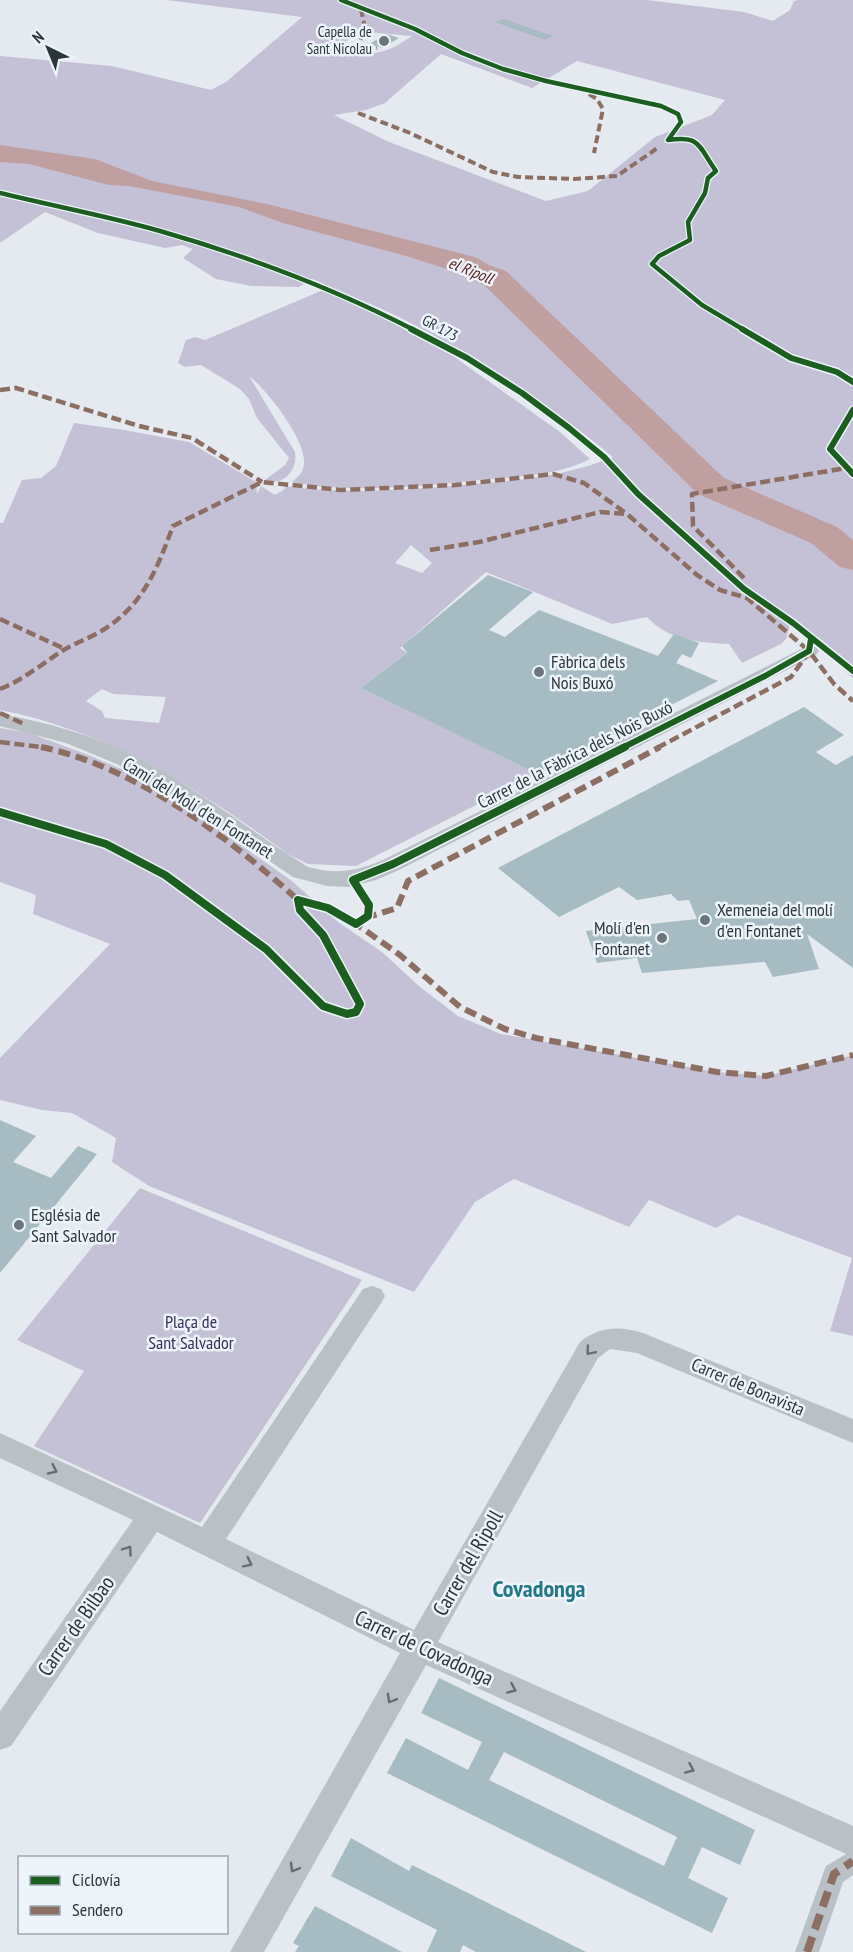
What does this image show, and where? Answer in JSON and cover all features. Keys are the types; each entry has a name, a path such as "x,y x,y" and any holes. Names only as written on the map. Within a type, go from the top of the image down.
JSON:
{"street":[{"name":"Carrer de la Fàbrica dels Nois Buxó","path":"326,879 352,880 372,874 809,651"},
{"name":"Camí del Molí d'en Fontanet","path":"0,720 37,726 96,746 143,770 302,872 326,879"},
{"path":"207,1543 372,1296"},
{"name":"Carrer del Ripoll","path":"246,1952 589,1350 601,1340 617,1337 643,1344"},
{"name":"Carrer de Bonavista","path":"643,1344 853,1431"},
{"name":"Carrer de Covadonga","path":"0,1445 152,1516 420,1648 853,1842"},
{"name":"Carrer de Bilbao","path":"0,1736 152,1516"},
{"path":"807,1952 834,1874 853,1861"}],"green space":[{"path":"166,0 647,0 744,12 773,21 790,10 794,1 853,0 853,678 840,666 828,645 791,622 786,639 781,644 742,663 729,644 685,639 664,631 647,617 612,624 486,572 400,648 407,653 361,688 537,774 356,866 308,864 288,854 187,786 116,748 79,732 0,710 0,523 3,523 22,480 41,478 56,466 74,423 189,442 256,482 257,494 261,486 275,495 285,489 285,486 368,491 512,481 574,470 613,457 563,418 457,348 401,318 312,279 299,287 251,286 216,279 183,258 193,249 182,245 165,248 98,233 45,212 0,243 0,56 112,66 211,90 226,82 302,17","holes":["357,31 412,36 377,53 338,49","441,54 532,88 577,61 725,100 712,115 655,137 588,191 546,201 389,142 334,115 366,110 385,103","411,545 432,563 422,573 395,563","102,689 113,694 166,697 159,723 105,718 102,711 86,701"]},
{"path":"323,290 389,321 453,356 560,432 590,459 540,474 415,486 339,488 292,482 304,466 299,442 275,404 249,376 295,452 292,470 284,479 272,482 265,480 285,465 289,458 257,418 249,399 240,389 201,365 185,367 178,363 186,340 195,337 205,340"},
{"path":"0,728 29,733 86,754 161,789 292,881 338,922 382,952 420,987 458,1016 501,1034 717,1072 766,1076 853,1055 853,1336 830,1331 852,1258 738,1215 716,1228 649,1200 629,1227 514,1179 475,1202 414,1292 149,1186 112,1162 116,1138 72,1113 42,1110 0,1100 0,1058 110,944 33,914 36,895 0,882"},
{"name":"Plaça de Sant Salvador","path":"140,1188 362,1280 200,1523 34,1446 84,1371 17,1340"}],"water":[{"path":"0,145 95,159 152,181 267,204 475,257 503,273 526,308 505,293 475,278 406,256 283,223 239,207 129,186 109,185 29,164 0,162"}],"building":[{"path":"504,19 553,36 545,40 495,22"},
{"name":"Capella de Sant Nicolau","path":"387,34 399,38 382,48 369,44"},
{"name":"Fàbrica dels Nois Buxó","path":"488,575 533,592 489,630 505,637 539,610 658,656 674,634 699,643 691,658 682,654 676,663 718,681 537,774 361,688 407,653 402,646"},
{"path":"804,707 844,735 816,752 836,765 853,755 853,968 807,934 819,969 773,977 765,962 642,973 637,958 597,963 586,931 697,919 689,900 678,901 671,894 637,900 619,887 559,917 498,868"},
{"name":"Església de Sant Salvador","path":"0,1120 36,1136 13,1162 51,1178 78,1146 97,1154 0,1273"},
{"path":"439,1678 755,1830 740,1865 702,1847 688,1878 728,1898 712,1933 387,1773 406,1738 468,1770 482,1742 421,1713","holes":["504,1752 677,1837 664,1866 489,1780"]},
{"path":"351,1838 409,1871 412,1865 586,1952 476,1952 463,1945 460,1952 427,1952 437,1930 331,1876"},
{"path":"315,1906 402,1952 295,1952 299,1946 293,1943"}],"waterway":[{"name":"el Ripoll","path":"476,270 495,278 711,486 824,535 853,559"}],"marked path":[{"path":"361,9 365,19 365,28 358,47 367,52 377,48"},
{"path":"589,94 597,99 603,109 594,153"},
{"path":"358,113 410,133 493,172 518,177 574,179 617,176 659,147"},
{"path":"0,390 16,388 139,426 192,438 262,482"},
{"path":"744,578 693,526 692,494 846,468"},
{"path":"0,689 13,684 65,649 104,629 138,601 156,572 173,526 262,482 341,490 455,485 553,474 584,483 627,514"},
{"path":"430,550 479,542 600,512 627,514 697,575 720,590 747,598 809,651 834,684 853,701"},
{"path":"0,619 65,649"},
{"path":"365,918 397,908 408,881 791,677 806,656"},
{"path":"0,713 24,724"},
{"path":"0,742 60,751 89,760 143,786 194,819 298,900 303,901"},
{"path":"352,921 400,955 460,1007 505,1029 536,1038 717,1072 766,1076 853,1055"},
{"path":"807,1952 834,1874 853,1861"}],"cycle path":[{"path":"341,0 415,29 462,53 503,69 546,81 661,106 678,114 681,122 668,140 686,137 693,139 716,171 708,178 705,193 688,222 690,240 659,256 652,264 702,305 791,358 837,372 853,382"},
{"name":"GR 173","path":"0,193 159,231 264,264 371,308 467,358 522,393 569,428 604,457 638,494 744,589 793,623 853,671"},
{"path":"853,410 830,449 853,474"},
{"path":"0,812 106,844 165,875 266,949 323,1006 347,1014 356,1012 360,1004 323,935 300,910 298,900 328,908 356,924 368,916 369,905 353,880 393,864 765,676 809,651 811,639"}],"place":[{"name":"Capella de Sant Nicolau","path":"384,41"},
{"name":"Fàbrica dels Nois Buxó","path":"539,672"},
{"name":"Xemeneia del molí d'en Fontanet","path":"705,920"},
{"name":"Molí d'en Fontanet","path":"662,938"},
{"name":"Església de Sant Salvador","path":"19,1225"}],"district":[{"name":"Covadonga","path":"539,1589"}]}
